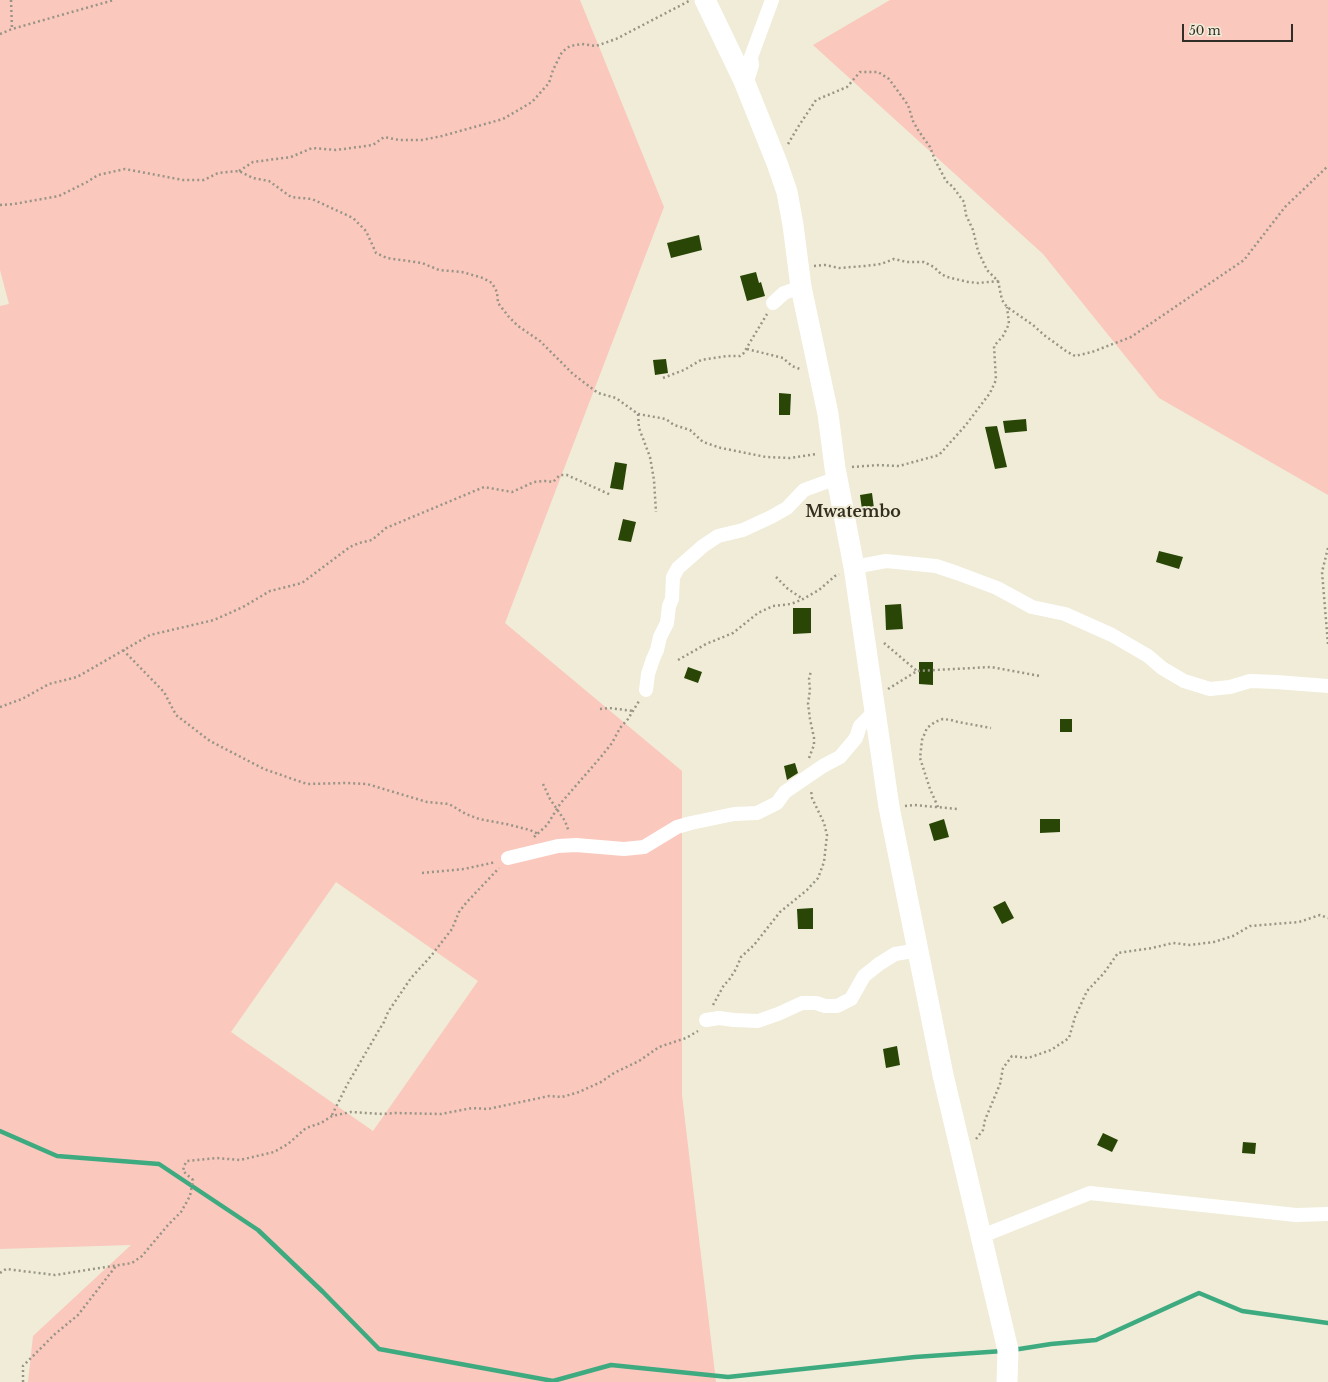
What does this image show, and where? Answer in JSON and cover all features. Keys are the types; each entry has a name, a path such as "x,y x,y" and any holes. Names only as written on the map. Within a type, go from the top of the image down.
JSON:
{"highway":[{"path":"705,0 744,81 787,192 800,279 821,381 854,568 889,807 943,1075 1008,1350 1007,1382"}],"street":[{"path":"744,81 749,75 752,65 751,56 772,0"},
{"path":"773,303 800,279"},
{"path":"646,690 648,674 660,637 667,623 669,606 672,599 673,577 678,568 703,546 718,536 743,530 787,508 804,490 835,466"},
{"path":"854,568 886,561 936,566 957,572 997,588 1032,607 1065,614 1112,635 1148,656 1162,668 1184,681 1210,689 1230,687 1250,681 1328,686"},
{"path":"508,858 558,846 576,845 624,849 644,847 677,827 734,814 757,813 777,803 785,792 823,766 840,757 856,738 860,726 874,707"},
{"path":"706,1020 718,1018 758,1021 802,1003 837,1006 851,999 864,976 879,964 895,954 919,950"},
{"path":"982,1236 1090,1193 1296,1215 1328,1214"}],"path":[{"path":"11,0 12,29"},
{"path":"0,34 12,29 114,0"},
{"path":"0,204 14,204 60,196 98,175 125,169 183,180 204,180 218,173 239,171 253,162 291,157 312,148 336,150 373,145 384,137 399,140 422,140 503,119 532,102 549,83 553,70 562,52 570,46 582,44 596,46 616,39 692,0"},
{"path":"239,171 254,178 269,181 291,197 312,198 352,218 366,231 376,253 387,258 422,263 439,270 462,272 483,278 492,283 497,292 498,302 518,326 540,341 573,374 598,393 616,398 638,414 666,419 674,424 690,430 703,442 720,448 766,457 790,458 835,466 899,466 939,455 965,426 990,393 996,380 994,346 1003,336 1009,324 1007,307 1002,300 998,281 988,270 978,251 973,230 966,214 964,202 957,190 946,181 930,147 913,121 908,105 889,79 878,72 860,72 847,87 816,100 777,163"},
{"path":"1007,307 1014,310 1044,335 1075,356 1092,352 1131,337 1244,260 1285,207 1328,166"},
{"path":"800,279 816,266 825,265 839,268 865,266 881,264 894,259 907,262 924,262 934,266 941,274 968,282 998,281"},
{"path":"663,378 684,370 701,360 727,356 740,356 743,354 773,303"},
{"path":"747,349 783,358 792,366 800,368 809,376 821,381"},
{"path":"638,414 639,428 650,457 654,480 656,512"},
{"path":"0,707 22,699 50,684 77,677 150,635 214,620 243,607 270,591 302,583 359,542 372,540 386,528 484,487 512,492 534,482 553,482 560,475 567,475 611,495"},
{"path":"1328,548 1322,572 1328,644"},
{"path":"678,660 706,644 732,633 758,612 772,606 791,604 803,600 819,590 835,576 854,568"},
{"path":"776,577 788,589 803,600"},
{"path":"862,625 917,671"},
{"path":"123,650 164,692 176,715 210,741 264,769 307,784 367,784 428,802 449,804 466,814 479,819 530,830 558,846"},
{"path":"874,707 885,691 917,671 991,667 1040,676"},
{"path":"0,1273 6,1269 55,1275 132,1263 142,1256 181,1212 190,1196 192,1180 183,1171 187,1161 216,1158 240,1160 274,1152 288,1144 306,1128 321,1123 332,1116 351,1112 382,1114 441,1114 472,1108 488,1109 549,1096 562,1097 579,1092 601,1082 614,1073 639,1061 659,1047 686,1038 702,1029 724,985 729,980 742,957 754,945 780,912 807,890 818,878 824,862 827,835 824,823 812,798 812,790 807,778 807,766 814,746 808,704 810,690 809,679 811,671"},
{"path":"532,839 547,825 557,809 612,743 620,728 628,719 646,690"},
{"path":"600,709 633,711"},
{"path":"938,807 930,789 920,758 922,740 927,728 934,722 943,719 991,728"},
{"path":"543,784 565,821 576,845"},
{"path":"889,807 914,805 958,809"},
{"path":"332,1116 347,1085 384,1022 388,1012 411,978 431,956 452,929 459,912 466,903 508,858"},
{"path":"422,873 481,866 508,858"},
{"path":"962,1156 983,1130 985,1120 1000,1084 1003,1068 1012,1056 1028,1058 1051,1050 1069,1038 1075,1017 1087,991 1104,973 1118,954 1173,943 1190,945 1214,942 1233,936 1250,926 1299,922 1320,915 1328,918"},
{"path":"23,1382 23,1366 55,1334 78,1315 116,1265"}],"shaded area":[{"path":"0,0 580,0 664,207 505,623 682,771 682,1095 716,1382 28,1382 33,1336 131,1245 0,1249 0,306 9,304 0,270","holes":["336,882 478,981 373,1131 231,1032"]},
{"path":"890,0 1328,0 1328,495 1159,398 1043,254 813,45"}],"building":[{"path":"699,235 702,250 671,258 667,243"},
{"path":"756,272 765,296 747,301 740,276"},
{"path":"666,359 668,373 655,375 653,360"},
{"path":"779,393 791,394 790,415 779,415"},
{"path":"1026,419 1027,431 1005,433 1003,421"},
{"path":"997,426 1007,467 995,469 985,427"},
{"path":"615,462 627,464 623,490 610,488"},
{"path":"872,493 875,516 863,517 860,495"},
{"path":"623,519 636,522 631,542 618,540"},
{"path":"1159,551 1183,557 1179,569 1156,562"},
{"path":"901,604 903,629 886,630 885,605"},
{"path":"793,608 811,608 811,633 793,634"},
{"path":"919,662 933,662 933,685 919,684"},
{"path":"688,667 702,672 698,683 684,678"},
{"path":"1060,719 1072,719 1072,732 1060,732"},
{"path":"795,763 798,773 787,780 784,766"},
{"path":"944,819 949,837 934,841 929,824"},
{"path":"1040,819 1060,819 1060,832 1040,833"},
{"path":"1005,901 1014,918 1002,924 993,907"},
{"path":"813,908 813,929 798,929 797,909"},
{"path":"897,1046 900,1065 886,1068 883,1049"},
{"path":"1103,1133 1118,1140 1112,1152 1097,1145"},
{"path":"1243,1142 1256,1143 1255,1154 1242,1153"}],"waterway":[{"path":"0,1131 57,1156 159,1164 258,1230 323,1292 379,1349 553,1381 611,1365 728,1377 915,1357 1003,1351"},
{"path":"1013,1350 1051,1344 1096,1340 1199,1293 1242,1311 1328,1323"}],"district":[{"name":"Mwatembo","path":"853,512"}]}
